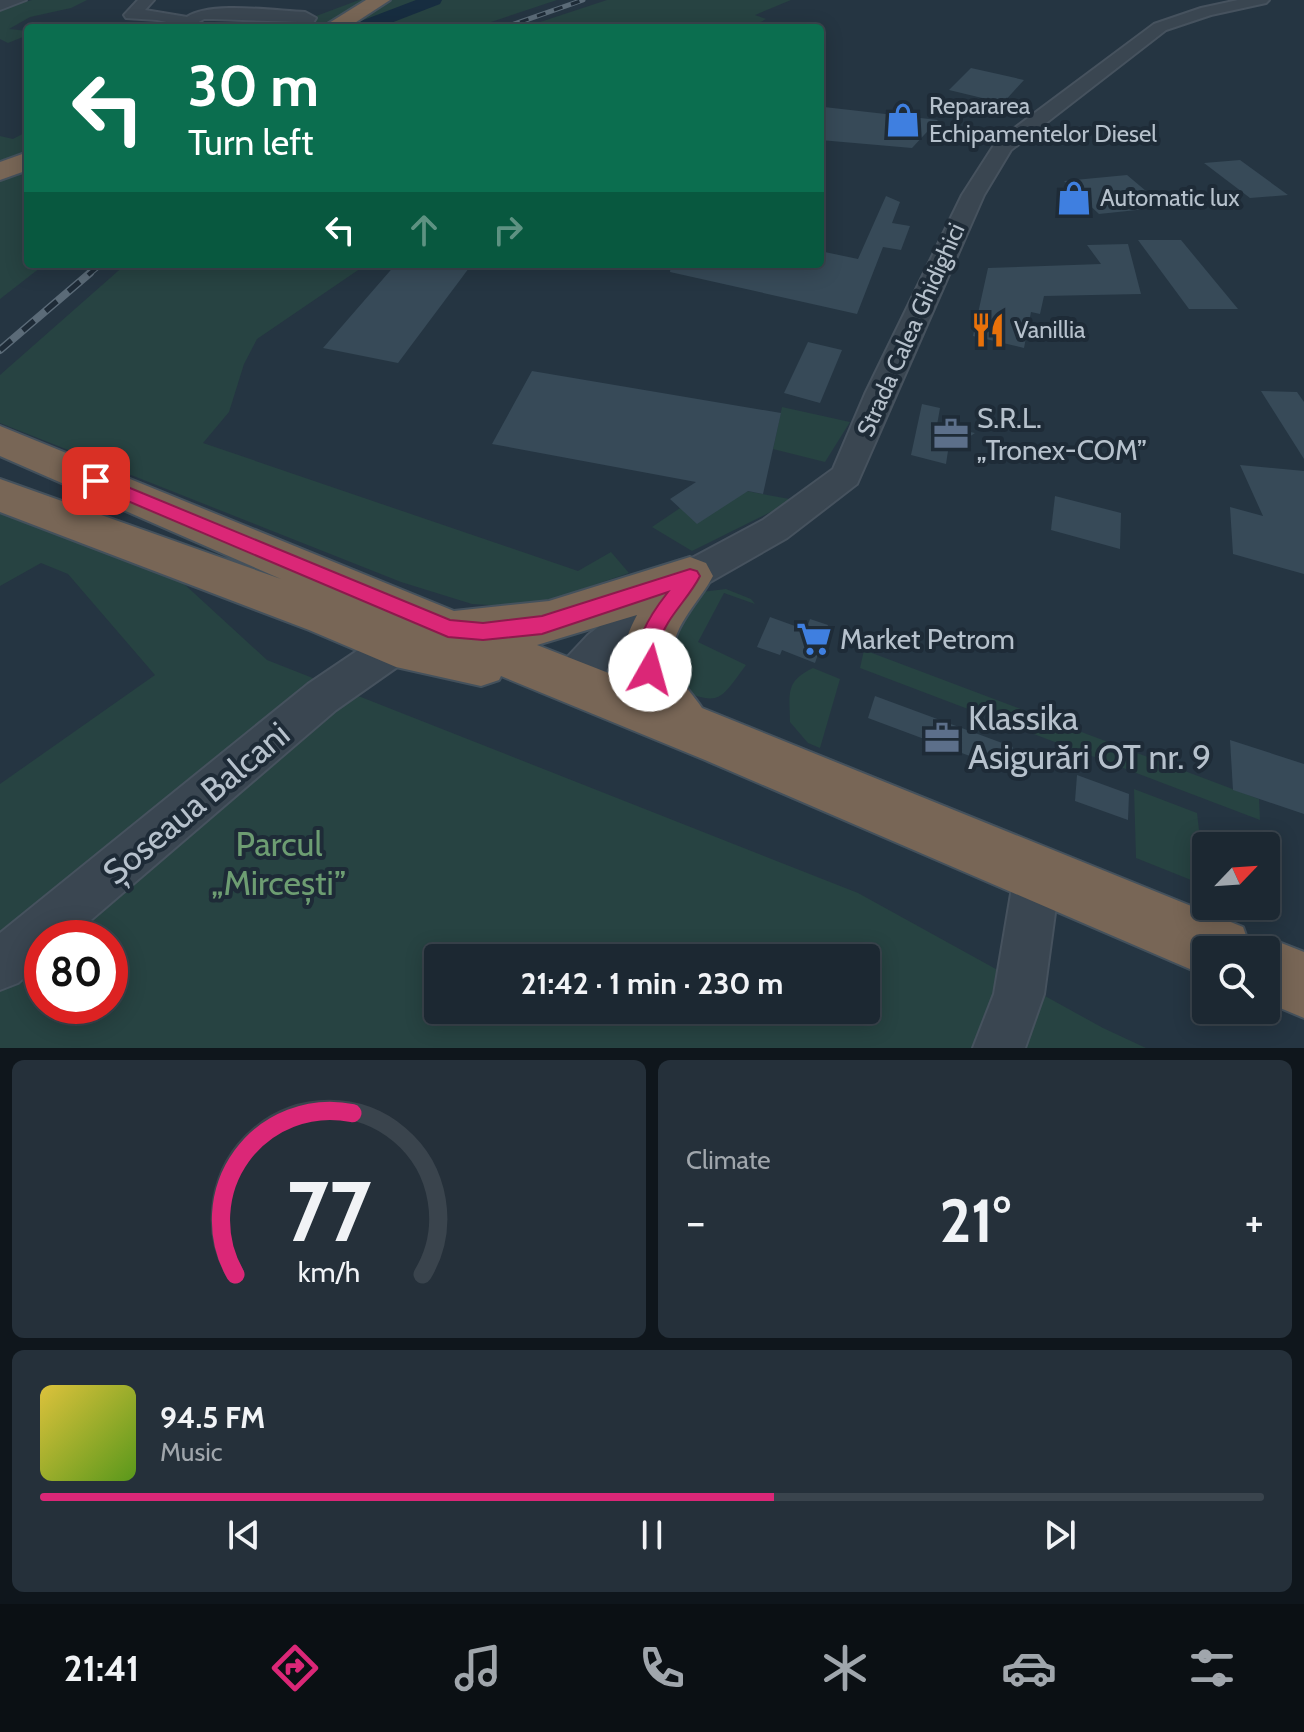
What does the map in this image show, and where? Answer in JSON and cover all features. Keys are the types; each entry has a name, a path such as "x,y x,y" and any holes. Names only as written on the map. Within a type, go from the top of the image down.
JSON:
{"highway":[{"path":"339,24 380,0"},
{"path":"0,172 24,162"},
{"path":"0,440 570,682 683,726 1192,939"},
{"path":"0,495 326,616 396,646 570,682"},
{"path":"448,628 483,631 542,625 690,576"},
{"path":"683,726 650,670 648,646 660,617 690,576"},
{"path":"1280,975 1304,985"}],"street":[{"path":"0,5 18,0"},
{"path":"146,0 132,15 157,15 178,22 190,22 200,15 214,14 305,17 308,18 304,24"},
{"name":"Strada Calea Ghidighici","path":"570,682 634,619 690,576 775,529 846,476 877,400 968,204 1003,146 1160,27 1207,11 1261,0"},
{"name":"Șoseaua Balcani","path":"0,965 322,697 396,646"},
{"path":"999,1048 1019,994 1037,876"}],"green space":[{"path":"32,0 87,0 71,8 30,17 9,29 24,31 24,37 8,43 0,39 0,9"},
{"path":"359,0 557,0 485,24 295,24"},
{"path":"607,0 791,0 755,15 766,19 757,24 534,24"},
{"path":"24,133 24,268 40,268 0,299 0,136 13,139"},
{"path":"121,268 361,268 257,339 244,364 229,412 203,443 578,571 611,552 629,573 547,601 504,606 472,604 401,582 0,423 0,375"},
{"path":"782,407 850,422 825,462 773,449"},
{"path":"714,485 795,500 692,551 652,527"},
{"name":"Parcul „Mircești”","path":"0,506 170,571 267,660 858,893 1103,1028 1146,1048 0,1048 0,784 155,675 68,574 41,563 0,586"},
{"path":"726,589 751,599 755,604 724,593 698,642 746,665 718,697 703,697 677,689 668,621 701,592"},
{"path":"864,650 1259,799 1260,820 860,668"},
{"path":"813,668 840,679 820,748 808,743 790,722 793,684"},
{"path":"1134,789 1197,813 1199,832 1192,832 1192,880 1136,858"}],"building":[{"path":"214,22 277,24 211,24"},
{"path":"971,68 1024,80 1003,103 949,90"},
{"path":"824,107 938,120 912,148 824,140"},
{"path":"1240,160 1288,195 1250,198 1204,163"},
{"path":"1127,175 1165,207 1099,214 1064,181"},
{"path":"886,196 900,202 892,223 910,226 901,250 883,247 857,314 670,272 670,268 824,268 824,252 858,259"},
{"path":"1138,240 1181,240 1238,309 1189,309"},
{"path":"1128,244 1141,294 1044,296 1040,314 1031,312 1024,348 973,336 988,268 1101,264 1087,245"},
{"path":"393,268 469,268 398,363 323,348"},
{"path":"808,342 842,350 820,403 784,393"},
{"path":"532,371 781,413 763,494 748,491 697,524 670,499 696,482 492,444"},
{"path":"1261,391 1297,392 1304,402 1304,459"},
{"path":"922,404 940,408 937,425 975,433 948,451 946,464 911,455"},
{"path":"1240,465 1304,471 1304,574 1233,554 1230,507 1263,516"},
{"path":"1055,496 1121,513 1120,549 1051,530"},
{"path":"770,617 806,630 810,619 828,625 815,663 782,650 780,655 757,647"},
{"path":"875,696 1013,747 1010,771 868,718"},
{"path":"1230,740 1304,764 1304,814 1233,790"},
{"path":"1077,775 1129,794 1128,820 1075,801"}],"waterway":[{"path":"370,24 433,0"}],"railway":[{"path":"514,24 583,0"},
{"path":"88,275 96,268"},
{"path":"0,350 90,273"}],"place":[{"name":"Repararea Echipamentelor Diesel","path":"903,120"},
{"name":"Automatic lux","path":"1074,198"},
{"name":"Vanillia","path":"988,330"},
{"name":"S.R.L. „Tronex-COM”","path":"951,434"},
{"name":"Market Petrom","path":"814,639"},
{"name":"Klassika Asigurări OT nr. 9","path":"942,738"}],"route":[{"path":"96,481 448,628 483,631 542,625 690,576 660,617 648,646 650,670"}]}
